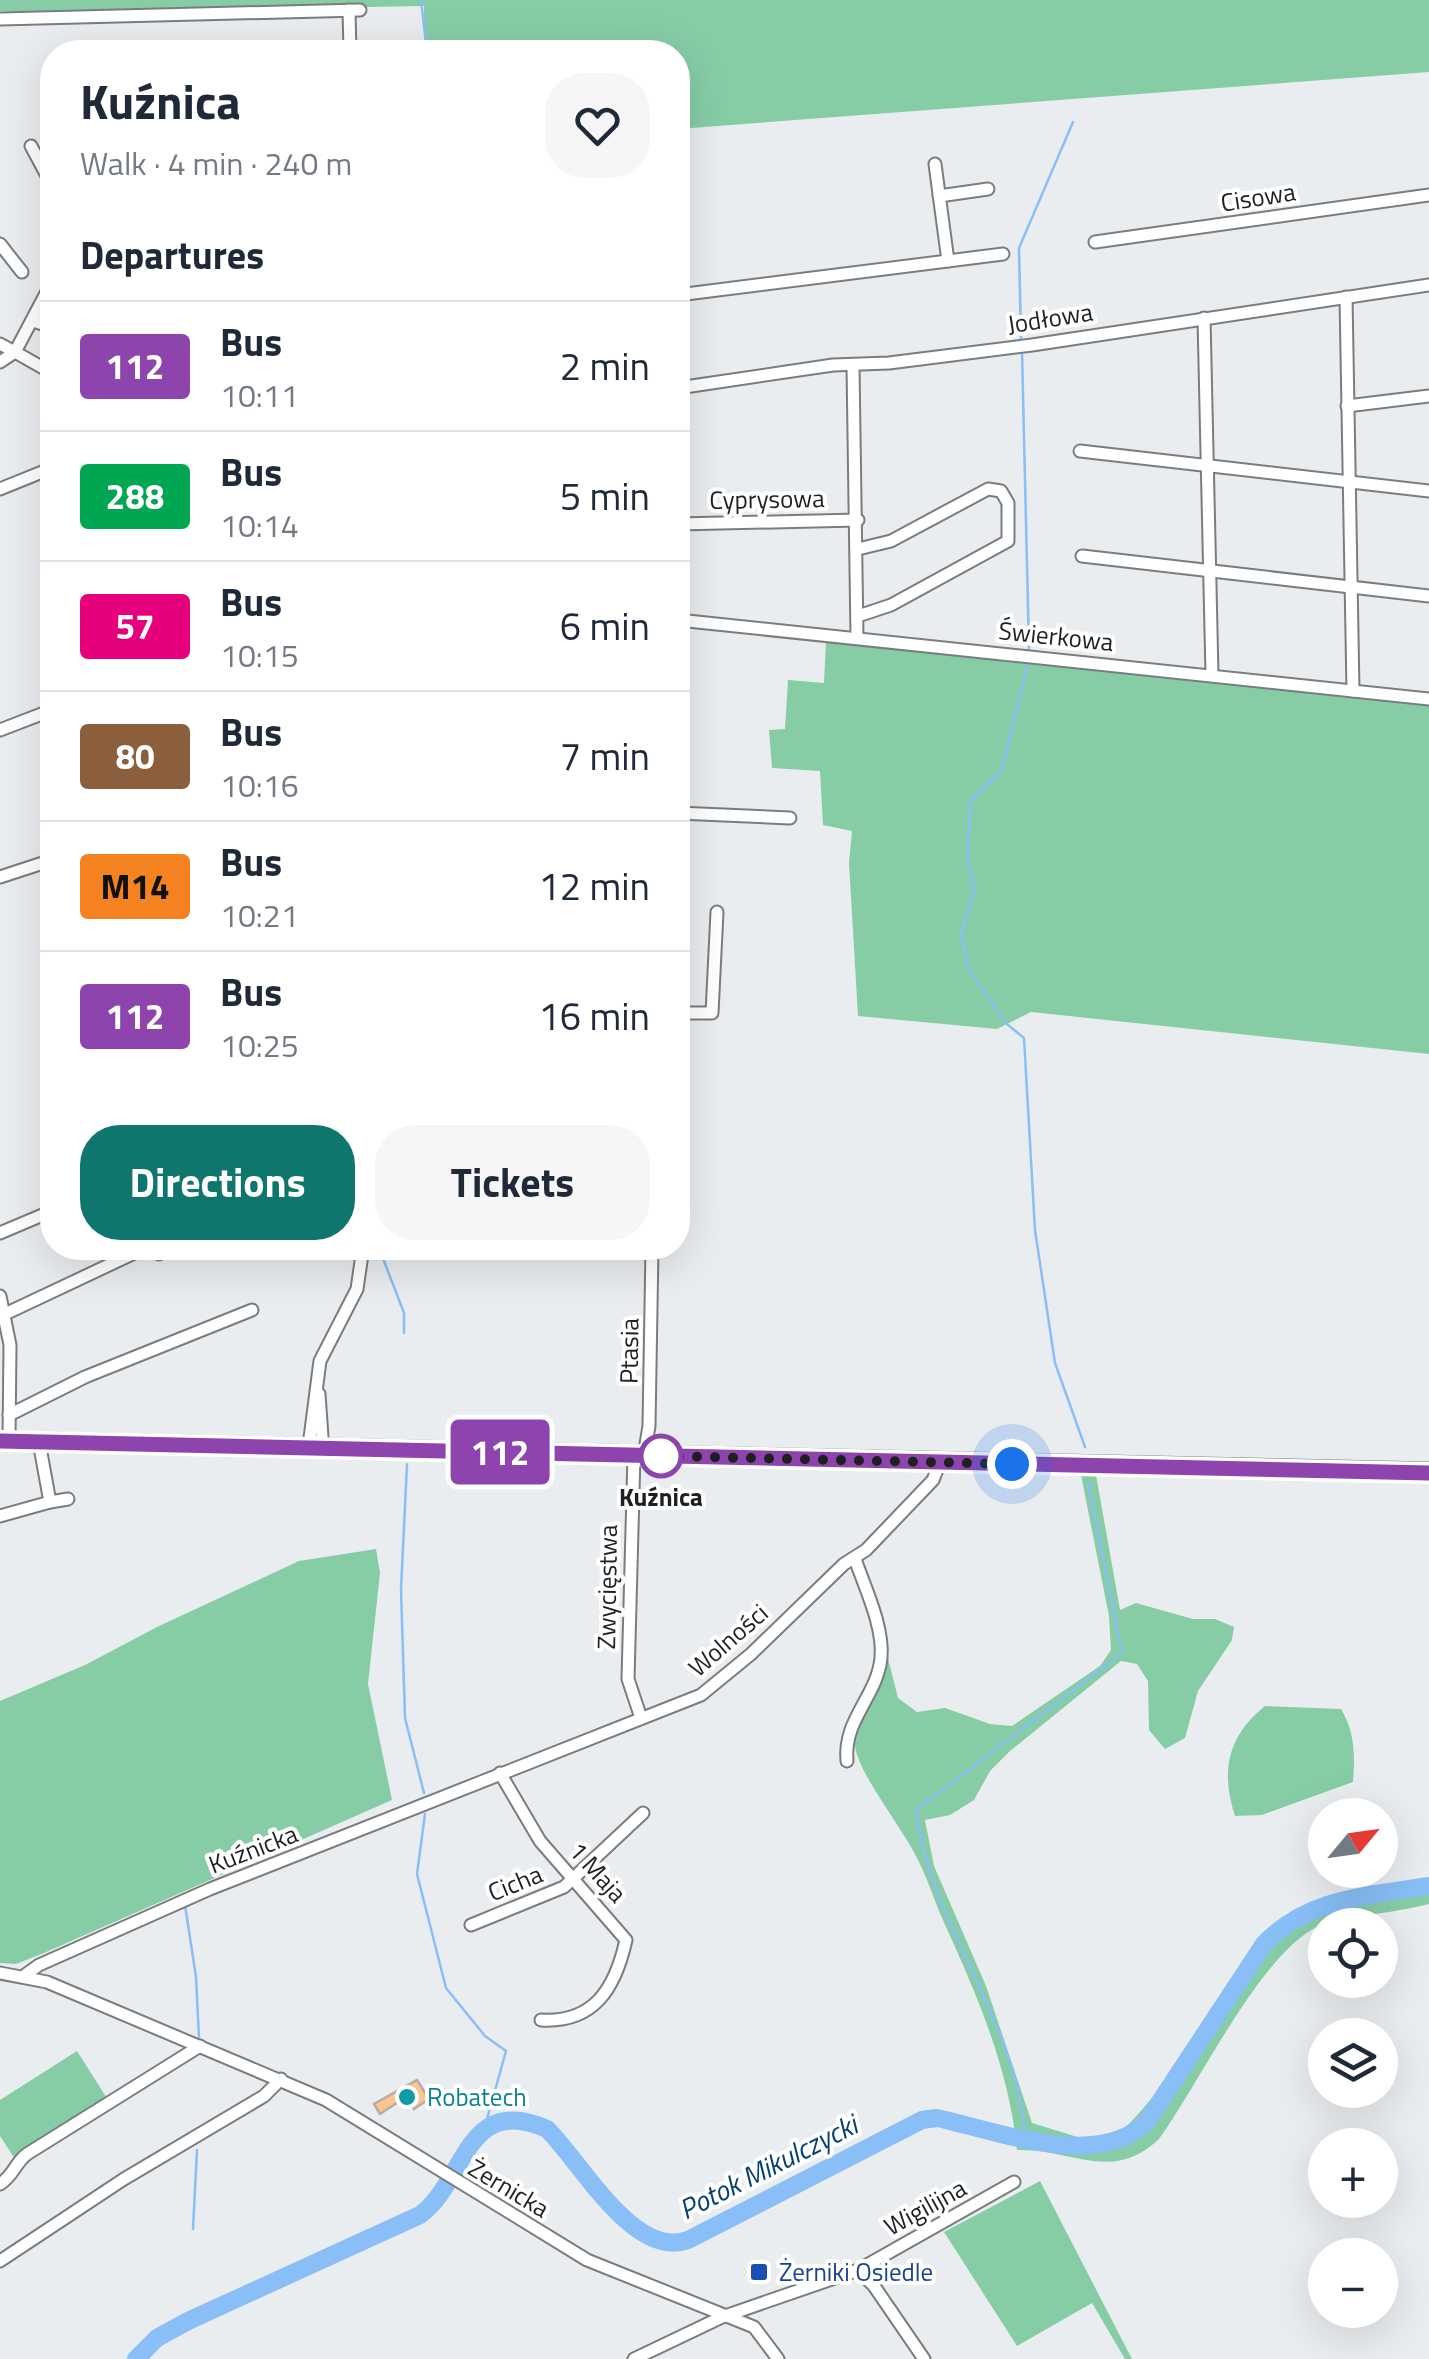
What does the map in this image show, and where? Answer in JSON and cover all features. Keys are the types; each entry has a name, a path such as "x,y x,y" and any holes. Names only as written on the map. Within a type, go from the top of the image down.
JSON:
{"main road":[{"path":"4,1441 1429,1472"}],"street":[{"path":"0,19 354,10 351,40"},
{"path":"31,146 40,163"},
{"path":"935,164 948,261"},
{"path":"939,196 988,189"},
{"name":"Cisowa","path":"1095,242 1429,195"},
{"path":"0,244 22,272"},
{"path":"690,293 1003,254"},
{"name":"Jodłowa","path":"690,386 1429,284"},
{"path":"1346,297 1352,691"},
{"path":"0,362 15,352 40,307"},
{"path":"1204,318 1212,675"},
{"path":"33,321 40,324"},
{"path":"0,344 40,367"},
{"name":"Cyprysowa","path":"854,366 857,637"},
{"path":"1347,406 1429,396"},
{"path":"1080,451 1429,491"},
{"path":"0,490 40,473"},
{"path":"858,549 891,541 988,489 1001,491 1008,503 1008,541 891,605 858,616"},
{"name":"Cyprysowa","path":"690,524 858,520"},
{"path":"1082,556 1429,596"},
{"name":"Świerkowa","path":"690,621 1429,699"},
{"path":"0,730 40,715"},
{"path":"690,814 790,818"},
{"path":"0,877 40,864"},
{"path":"690,1013 712,1013 717,912"},
{"path":"0,1234 40,1216"},
{"path":"6,1314 120,1260"},
{"path":"316,1447 322,1438 320,1361 360,1278 362,1260"},
{"name":"Ptasia","path":"639,1455 650,1426 652,1260"},
{"path":"0,1296 10,1345 9,1416 4,1441"},
{"path":"9,1416 85,1377 252,1310"},
{"path":"39,1442 50,1502"},
{"name":"Zwycięstwa","path":"639,1455 627,1593 628,1678 641,1718"},
{"name":"Wolności","path":"500,1773 700,1694 751,1654 844,1564 856,1559 933,1480 940,1462"},
{"path":"0,1516 68,1498"},
{"path":"847,1761 845,1744 852,1720 876,1678 881,1658 856,1559"},
{"name":"1 Maja","path":"500,1773 524,1820 626,1940 622,1959 595,2005 580,2017 541,2020"},
{"name":"Kuźnicka","path":"25,1975 42,1963 210,1889 500,1773"},
{"name":"Cicha","path":"471,1925 564,1888 644,1813"},
{"name":"Żernicka","path":"0,1973 25,1975 282,2079 356,2117 587,2260 722,2317 740,2319 754,2327 778,2359"},
{"path":"0,2184 12,2176 18,2160 200,2046"},
{"path":"0,2261 124,2179 264,2096 282,2079"},
{"name":"Wigilijna","path":"634,2359 722,2317 858,2270 1014,2182"},
{"path":"858,2270 874,2286 924,2359"}],"green space":[{"path":"0,0 1429,0 1429,72 690,128 690,40 424,40 424,6 0,11"},
{"path":"826,640 1429,706 1429,1054 1031,1012 997,1029 858,1016 849,863 852,831 823,825 820,771 772,768 769,730 785,729 788,680 824,683"},
{"path":"1081,1475 1096,1475 1120,1610 1136,1603 1193,1619 1215,1619 1234,1627 1232,1640 1198,1691 1185,1738 1165,1749 1149,1730 1148,1681 1137,1664 1121,1661 1010,1751 990,1771 974,1800 950,1815 925,1820 934,1866 986,1986 1032,2123 1084,2139 1114,2139 1165,2081 1262,1940 1309,1905 1364,1888 1398,1888 1398,1884 1429,1881 1429,1904 1398,1911 1308,1908 1308,1933 1273,1965 1252,1993 1159,2139 1141,2152 1107,2162 1017,2150 1007,2089 979,2002 919,1862 858,1758 855,1738 887,1654 898,1698 917,1712 945,1708 990,1724 1012,1726 1100,1666 1111,1650 1109,1616"},
{"path":"376,1549 380,1573 368,1684 392,1800 44,1953 16,1964 0,1963 0,1701 85,1665 299,1561"},
{"path":"1265,1706 1341,1709 1353,1744 1353,1782 1262,1815 1235,1816 1228,1784 1230,1755 1252,1717"},
{"path":"77,2051 108,2100 15,2159 0,2136 0,2100"},
{"path":"1040,2181 1132,2359 1125,2359 1092,2303 1017,2346 944,2232"}],"building":[{"name":"Robatech","path":"417,2080 429,2099 414,2109 406,2097 380,2114 374,2104"}],"waterway":[{"path":"421,0 426,40"},
{"path":"1021,339 1019,248 1073,122"},
{"path":"1022,352 1029,649"},
{"path":"1028,663 1002,770 970,801 968,856 974,892 961,933 969,970 1007,1024 1024,1038 1035,1230 1055,1363 1085,1447"},
{"path":"384,1260 404,1313 404,1333"},
{"path":"407,1464 401,1589 405,1718 424,1793"},
{"path":"1025,2136 1019,2094 1007,2053 938,1893 924,1852 916,1810 1122,1653 1088,1483"},
{"path":"425,1814 417,1874 446,1988 485,2036 506,2051 484,2130"},
{"name":"Potok Mikulczycki","path":"136,2359 157,2338 188,2321 420,2215 436,2200 470,2145 499,2122 520,2121 547,2129 629,2222 648,2236 668,2242 688,2240 922,2120 937,2118 1018,2138 1076,2146 1128,2135 1148,2120 1264,1944 1282,1928 1340,1901 1429,1886"},
{"path":"185,1905 196,1977 199,2038"},
{"path":"193,2229 197,2150"}],"bus line":[{"name":"112","path":"0,1441 1429,1473"}],"place":[{"name":"Kuźnica","path":"661,1456"},
{"name":"Robatech","path":"407,2097"},
{"name":"Żerniki Osiedle","path":"759,2272"}],"route":[{"path":"661,1456 1012,1464"}]}
